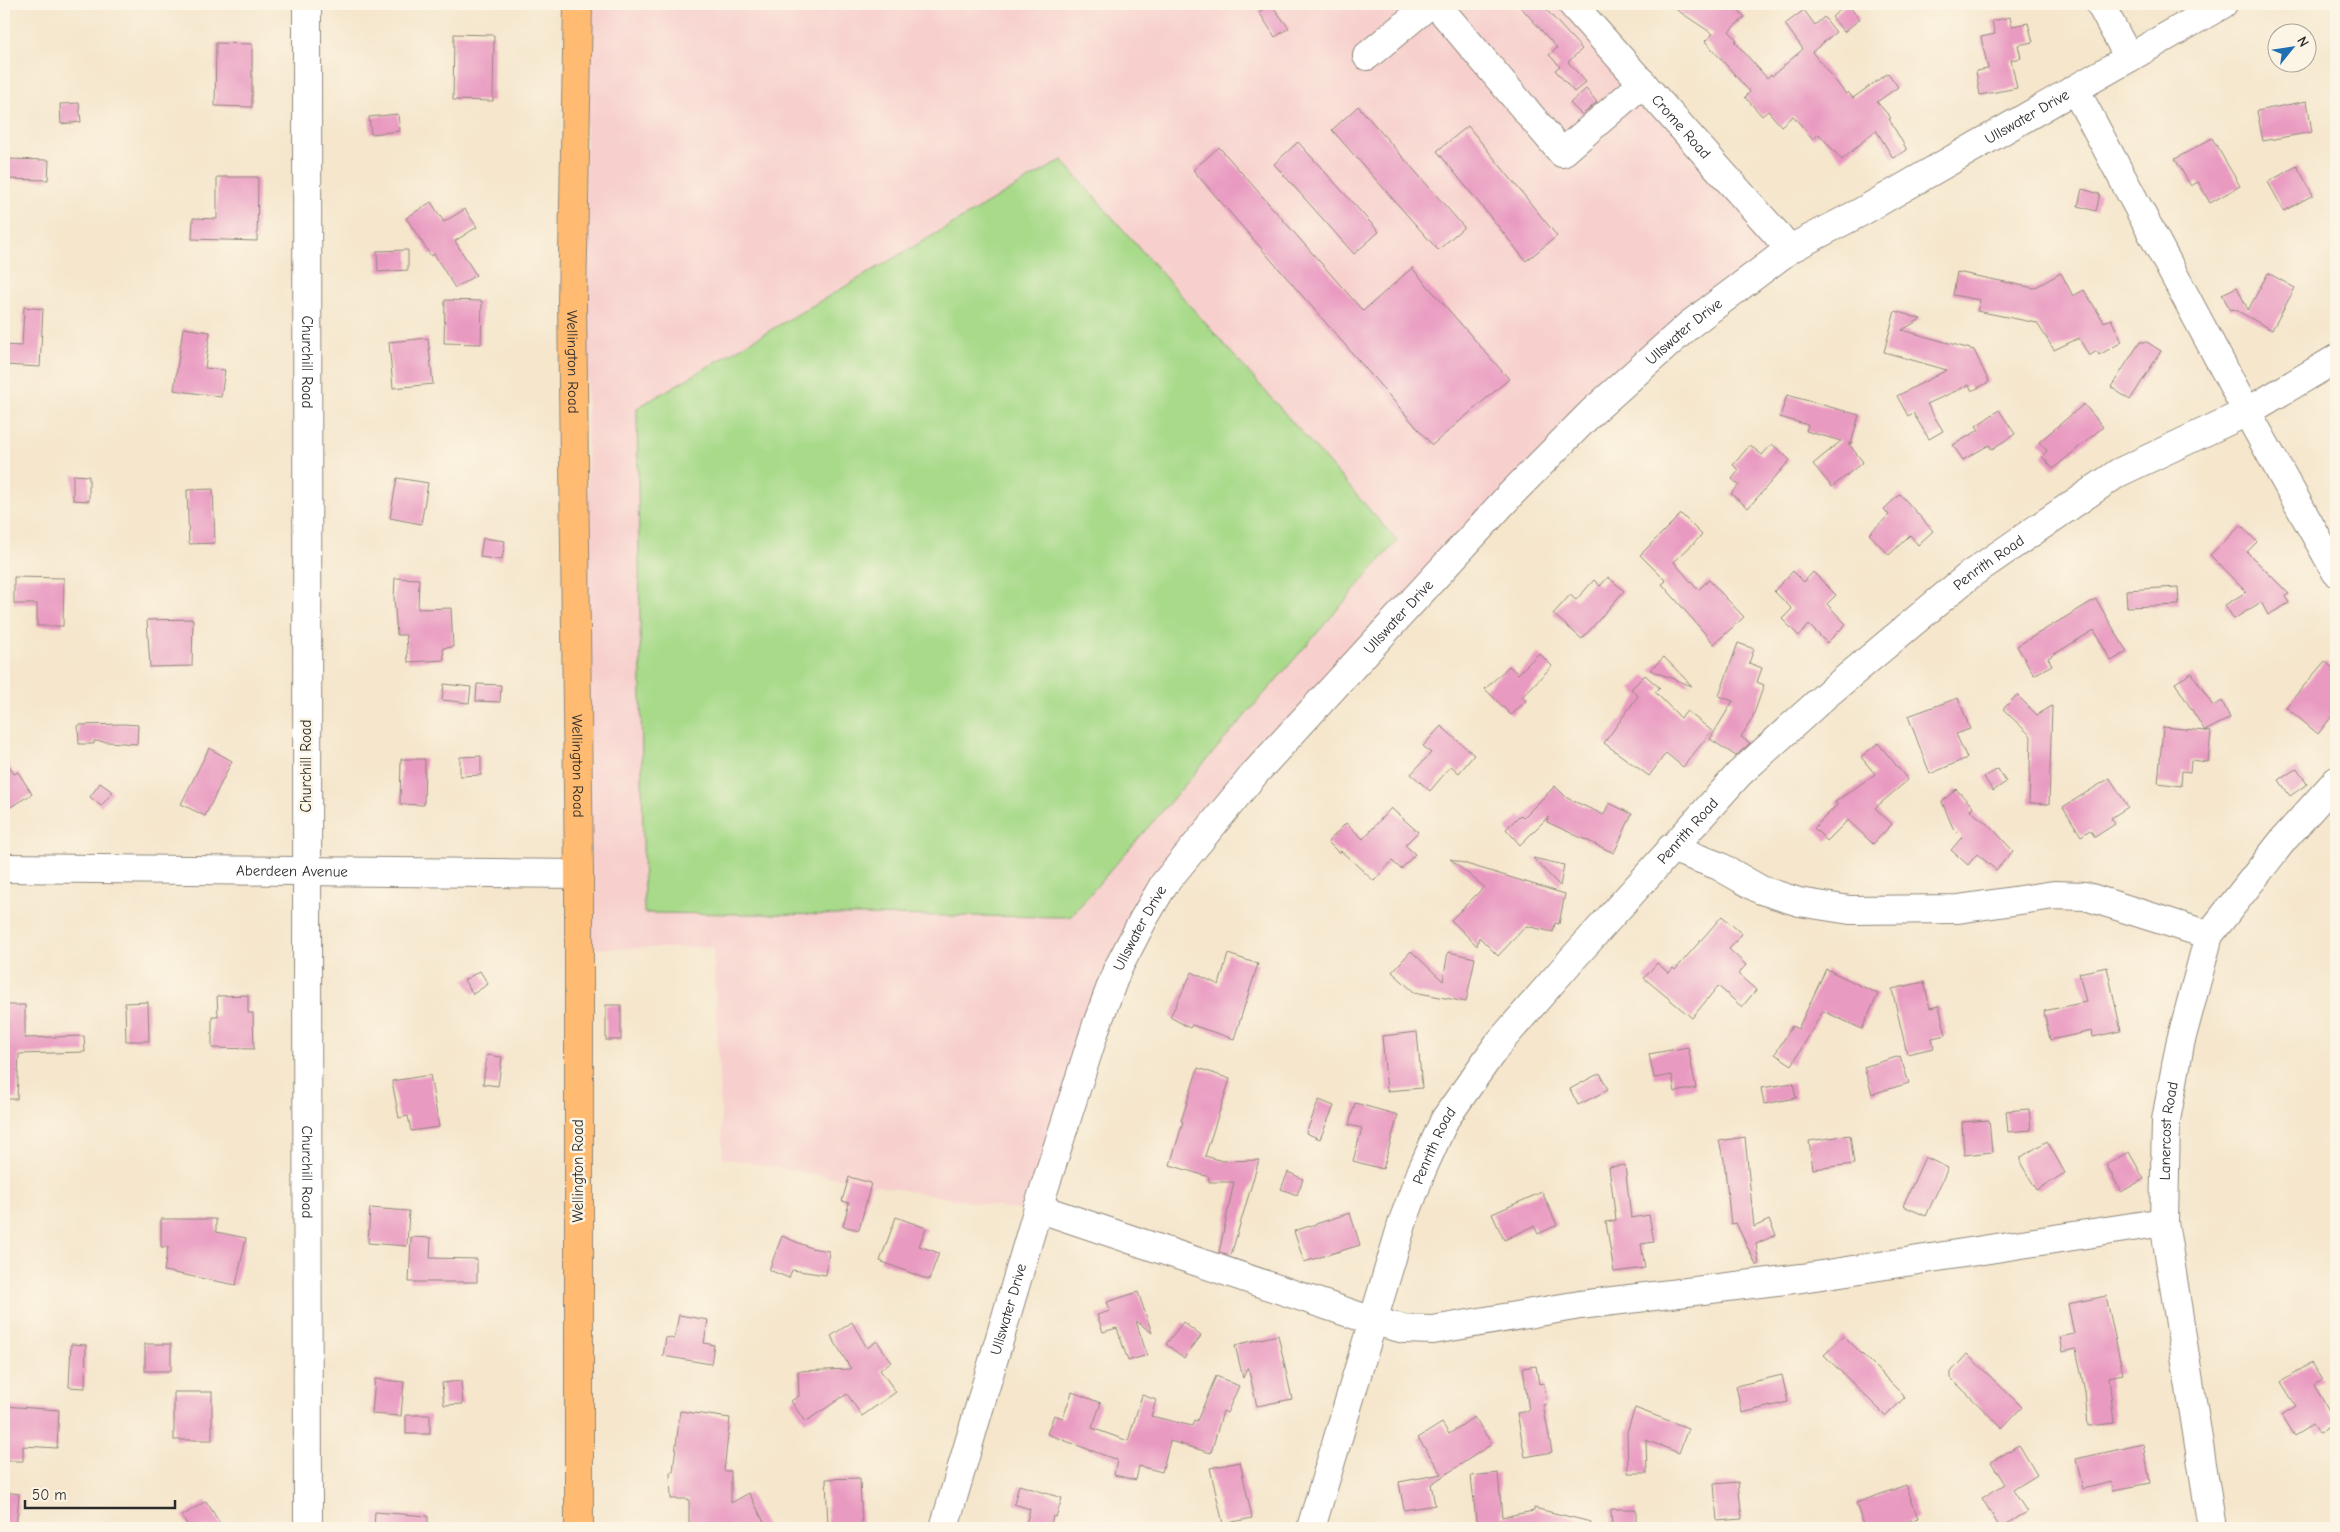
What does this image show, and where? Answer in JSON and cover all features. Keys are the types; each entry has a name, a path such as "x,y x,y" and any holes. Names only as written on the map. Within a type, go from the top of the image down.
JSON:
{"main road":[{"name":"Wellington Road","path":"578,4 572,311 579,874 579,1528"}],"street":[{"name":"Churchill Road","path":"307,4 306,870 308,1528"},
{"path":"1367,56 1430,4"},
{"path":"1436,4 1562,153 1643,83"},
{"name":"Crome Road","path":"1572,4 1790,249"},
{"path":"2100,4 2129,58"},
{"name":"Ullswater Drive","path":"944,1528 1038,1208 1097,1024 1117,970 1164,884 1256,772 1511,494 1591,413 1690,325 1790,249 1861,212 2223,4"},
{"path":"2075,89 2247,412 2336,572"},
{"name":"Penrith Road","path":"1311,1528 1403,1221 1422,1170 1445,1119 1498,1044 1739,774 1818,701 1971,574 2118,473 2247,412 2336,359"},
{"name":"Lanercost Road","path":"2212,1528 2164,1222 2166,1120 2180,1044 2209,934 2284,839 2336,781"},
{"path":"1671,848 1720,866 1761,890 1800,902 1850,910 1958,909 2054,895 2085,896 2209,934"},
{"name":"Aberdeen Avenue","path":"4,868 579,874"},
{"path":"1038,1208 1373,1321 1404,1329 1442,1328 1580,1305 1802,1278 2164,1222"}],"shaded area":[{"path":"585,4 1565,4 1782,248 1686,319 1159,875 1027,1212 723,1158 713,947 590,949"}],"green space":[{"path":"1062,160 1397,541 1070,917 644,913 637,408"}],"building":[{"path":"1271,4 1289,28 1275,37 1259,12"},
{"path":"1518,4 1541,4 1582,49 1568,62 1586,82 1574,92 1555,70 1560,66 1549,55 1557,48"},
{"path":"1668,4 1733,4 1745,17 1729,31 1737,40 1735,42 1767,78 1771,74 1772,76 1803,49 1785,24 1804,10 1815,25 1824,17 1836,32 1812,52 1846,94 1848,92 1853,98 1888,73 1898,87 1877,102 1891,118 1889,119 1907,150 1893,158 1876,130 1842,160 1819,134 1813,139 1793,116 1781,126 1768,111 1762,116 1745,97 1750,92 1705,41 1713,34"},
{"path":"1847,4 1860,19 1844,32 1832,17"},
{"path":"2010,17 2012,26 2028,23 2033,42 2018,45 2021,58 2011,60 2017,88 1980,95 1976,71 1988,69 1981,37 1995,34 1992,21"},
{"path":"454,34 494,35 493,101 453,100"},
{"path":"216,43 252,44 252,107 215,106"},
{"path":"1586,89 1597,102 1582,115 1570,103"},
{"path":"2307,101 2312,132 2263,141 2257,111"},
{"path":"79,103 81,122 61,124 60,104"},
{"path":"1358,106 1464,227 1438,250 1332,130"},
{"path":"398,114 400,131 371,134 369,117"},
{"path":"1468,126 1557,236 1526,261 1437,151"},
{"path":"2212,138 2240,186 2210,203 2198,182 2191,186 2175,159"},
{"path":"1298,142 1379,232 1354,254 1274,164"},
{"path":"1219,147 1363,311 1412,268 1509,379 1432,445 1193,170"},
{"path":"4,159 49,160 48,180 4,179"},
{"path":"2297,166 2313,195 2284,211 2268,182"},
{"path":"217,177 258,177 257,241 192,239 193,218 217,219"},
{"path":"2082,189 2100,194 2096,211 2078,206"},
{"path":"431,202 444,222 465,209 477,227 455,241 476,275 455,288 434,254 431,256 406,218"},
{"path":"408,250 408,270 378,272 377,251"},
{"path":"1957,272 2034,288 2061,273 2073,296 2084,290 2104,322 2111,319 2122,342 2099,355 2097,351 2089,356 2079,338 2054,350 2037,323 1977,311 1980,300 1953,295"},
{"path":"2268,273 2295,288 2272,330 2234,309 2230,310 2222,294 2237,287 2248,310"},
{"path":"445,300 482,301 481,344 444,343"},
{"path":"24,307 43,309 40,367 4,365 4,345 22,346"},
{"path":"1895,311 1921,319 1902,330 1974,350 1989,382 1972,391 1969,385 1927,404 1943,431 1929,439 1913,413 1908,416 1897,396 1947,370 1884,352"},
{"path":"183,328 210,332 205,368 225,370 221,397 174,390"},
{"path":"428,338 433,384 393,388 389,342"},
{"path":"2140,342 2147,342 2161,351 2130,400 2111,387"},
{"path":"1787,395 1859,415 1851,444 1848,443 1863,462 1832,487 1813,464 1841,441 1806,431 1808,425 1780,417"},
{"path":"2084,404 2103,427 2053,469 2042,456 2047,451 2039,442"},
{"path":"1999,410 2015,434 1992,449 1989,445 1963,460 1953,445 1979,430 1976,426"},
{"path":"1772,444 1790,460 1748,508 1731,494 1739,485 1732,479 1739,470 1733,465 1750,445 1762,455"},
{"path":"73,475 89,476 89,501 73,500"},
{"path":"397,478 428,483 421,524 390,518"},
{"path":"213,489 215,543 189,544 187,490"},
{"path":"1900,494 1933,531 1918,545 1910,535 1889,555 1869,534 1889,515 1884,509"},
{"path":"1681,514 1702,535 1674,562 1698,590 1709,580 1744,617 1714,644 1662,584 1666,581 1640,555"},
{"path":"2241,525 2257,542 2247,552 2289,594 2285,596 2289,603 2268,615 2261,602 2234,619 2225,605 2246,592 2210,555"},
{"path":"483,538 505,541 502,560 480,557"},
{"path":"1793,571 1804,582 1813,572 1836,595 1827,604 1846,624 1827,643 1809,625 1799,636 1782,619 1792,609 1774,591"},
{"path":"14,577 64,578 63,626 37,626 37,604 14,604"},
{"path":"1608,577 1624,591 1582,639 1553,614 1570,595 1576,600 1594,580 1600,586"},
{"path":"395,578 419,579 418,609 451,608 453,647 443,648 444,660 408,662 406,635 397,635 394,598"},
{"path":"2178,587 2179,605 2127,607 2126,590"},
{"path":"2096,599 2127,652 2111,661 2094,630 2048,658 2052,665 2034,675 2017,646"},
{"path":"193,619 192,666 150,667 147,620"},
{"path":"1738,643 1754,649 1749,663 1762,668 1757,682 1764,685 1752,719 1741,737 1750,743 1736,756 1710,739 1733,701 1719,696"},
{"path":"1539,653 1552,666 1522,697 1526,701 1511,715 1485,689 1509,666 1518,674"},
{"path":"1664,657 1692,686 1650,670"},
{"path":"2325,661 2336,671 2336,711 2318,734 2286,707"},
{"path":"2192,673 2213,706 2222,701 2230,718 2205,731 2175,683"},
{"path":"1645,675 1660,688 1655,692 1681,718 1687,711 1712,731 1683,767 1666,753 1649,776 1604,743 1638,696 1631,689"},
{"path":"444,684 471,687 469,703 442,700"},
{"path":"477,684 501,685 500,702 476,701"},
{"path":"2017,695 2037,715 2052,706 2049,804 2029,803 2031,736 2003,709"},
{"path":"1958,698 1970,729 1956,734 1967,758 1930,774 1908,716"},
{"path":"78,725 138,725 137,744 94,741 94,744 79,744"},
{"path":"1441,726 1474,755 1459,773 1451,766 1430,791 1411,774 1431,753 1423,746"},
{"path":"2163,727 2211,732 2208,762 2191,760 2190,772 2182,771 2181,786 2158,783"},
{"path":"1878,743 1908,780 1875,808 1892,824 1873,844 1848,820 1827,841 1814,828 1837,805 1835,802 1875,774 1861,757"},
{"path":"209,748 232,761 205,816 181,804"},
{"path":"481,756 481,775 460,776 460,757"},
{"path":"4,757 14,774 18,772 32,794 4,811"},
{"path":"401,759 425,759 424,805 400,804"},
{"path":"2297,768 2307,784 2290,796 2279,780"},
{"path":"1998,769 2006,782 1993,791 1984,777"},
{"path":"2110,778 2128,807 2111,818 2115,824 2095,837 2090,830 2081,836 2063,807"},
{"path":"100,783 113,792 101,806 90,797"},
{"path":"1555,786 1567,798 1604,815 1609,803 1632,814 1614,853 1547,822 1548,817 1520,845 1506,829 1520,815 1523,818"},
{"path":"1956,789 1973,807 1970,810 1994,830 2013,851 1996,870 1977,854 1968,865 1951,850 1962,837 1953,828 1942,802"},
{"path":"1391,808 1418,832 1405,845 1415,854 1401,869 1392,861 1374,881 1341,851 1339,853 1328,842 1346,823 1363,839"},
{"path":"1533,858 1564,865 1560,886"},
{"path":"1450,859 1565,894 1559,924 1555,923 1553,932 1526,926 1498,956 1479,937 1477,946 1451,920 1484,887"},
{"path":"1722,916 1742,934 1729,949 1746,965 1738,974 1756,990 1742,1007 1718,986 1692,1018 1644,978 1657,963 1669,973 1673,968 1675,970"},
{"path":"1411,951 1443,981 1448,952 1475,958 1466,1002 1414,992 1392,972"},
{"path":"1228,954 1258,964 1234,1039 1192,1025 1190,1028 1170,1017 1192,972 1219,985"},
{"path":"2107,967 2121,1031 2093,1037 2092,1031 2050,1040 2044,1011 2086,1002 2079,973"},
{"path":"1826,969 1878,994 1862,1029 1823,1011 1792,1065 1775,1054 1792,1026 1798,1029"},
{"path":"480,971 488,984 473,994 464,980"},
{"path":"1924,982 1930,1008 1939,1006 1946,1035 1932,1038 1934,1048 1907,1054 1892,989"},
{"path":"248,995 248,1013 253,1013 254,1049 212,1048 212,1016 218,1016 217,996"},
{"path":"148,1002 149,1041 126,1041 125,1003"},
{"path":"4,1005 25,1005 25,1038 84,1036 85,1052 19,1054 17,1099 4,1099"},
{"path":"606,1005 621,1005 621,1040 606,1040"},
{"path":"1417,1032 1422,1088 1387,1091 1382,1036"},
{"path":"1688,1047 1696,1088 1675,1092 1672,1075 1654,1078 1649,1054"},
{"path":"487,1055 502,1057 498,1086 483,1084"},
{"path":"1900,1056 1909,1083 1872,1094 1864,1067"},
{"path":"1198,1068 1230,1079 1205,1156 1223,1161 1259,1160 1231,1255 1219,1252 1234,1182 1209,1182 1209,1177 1170,1165 1183,1122 1181,1121"},
{"path":"1600,1073 1608,1090 1578,1105 1570,1089"},
{"path":"430,1075 439,1127 411,1131 408,1116 399,1118 392,1081"},
{"path":"1793,1083 1796,1098 1764,1104 1761,1088"},
{"path":"1319,1100 1334,1106 1320,1139 1306,1133"},
{"path":"1355,1103 1398,1115 1383,1169 1353,1161 1362,1128 1349,1125"},
{"path":"2029,1109 2031,1130 2008,1132 2006,1111"},
{"path":"1989,1120 1992,1152 1964,1155 1962,1122"},
{"path":"1850,1135 1854,1164 1813,1169 1809,1141"},
{"path":"1745,1137 1754,1227 1769,1220 1776,1235 1756,1244 1759,1265 1756,1265 1736,1223 1731,1224 1724,1160 1719,1141"},
{"path":"2047,1141 2065,1173 2037,1190 2021,1164 2021,1157"},
{"path":"2129,1152 2144,1179 2121,1192 2106,1164"},
{"path":"1925,1157 1948,1168 1926,1216 1903,1206"},
{"path":"1625,1165 1631,1218 1649,1215 1654,1242 1641,1244 1645,1268 1614,1272 1606,1222 1616,1220 1609,1167"},
{"path":"1288,1172 1303,1179 1297,1195 1281,1189"},
{"path":"849,1177 871,1183 859,1230 843,1226 849,1203 842,1201"},
{"path":"1542,1192 1557,1225 1538,1234 1534,1226 1504,1240 1492,1214"},
{"path":"370,1208 409,1211 407,1246 368,1243"},
{"path":"1350,1213 1360,1245 1304,1262 1294,1231"},
{"path":"896,1217 926,1228 919,1246 939,1253 929,1280 880,1261"},
{"path":"161,1219 216,1219 216,1232 246,1238 236,1285 164,1271 168,1247 161,1247"},
{"path":"782,1236 811,1248 829,1251 826,1275 792,1270 789,1278 769,1270"},
{"path":"411,1237 431,1238 430,1258 477,1259 477,1282 409,1282"},
{"path":"1138,1292 1152,1333 1136,1321 1147,1355 1128,1361 1117,1328 1103,1332 1097,1315 1110,1311 1107,1302"},
{"path":"2106,1296 2123,1374 2109,1377 2114,1423 2088,1426 2085,1392 2076,1349 2063,1352 2060,1337 2074,1334 2068,1304"},
{"path":"679,1315 708,1320 704,1343 714,1345 711,1364 663,1356 666,1337 674,1339"},
{"path":"852,1322 867,1348 877,1341 891,1362 880,1370 896,1392 862,1416 847,1394 805,1422 791,1401 799,1396 798,1371 851,1369 831,1336"},
{"path":"1183,1322 1201,1336 1184,1358 1166,1344"},
{"path":"1278,1335 1292,1399 1257,1406 1248,1367 1243,1378 1235,1345"},
{"path":"1844,1336 1905,1397 1886,1416 1824,1355"},
{"path":"71,1344 86,1345 85,1388 69,1387"},
{"path":"145,1344 171,1344 171,1371 145,1371"},
{"path":"1967,1354 2022,1407 2002,1428 1951,1378 1951,1372"},
{"path":"2311,1363 2322,1380 2314,1385 2336,1422 2318,1434 2312,1425 2294,1436 2281,1415 2296,1406 2281,1382"},
{"path":"1536,1366 1539,1384 1544,1383 1547,1404 1543,1405 1552,1452 1525,1457 1517,1413 1529,1411 1523,1368"},
{"path":"1782,1375 1788,1402 1742,1413 1736,1386"},
{"path":"1216,1376 1239,1386 1227,1413 1223,1411 1211,1453 1170,1441 1162,1472 1139,1466 1136,1480 1114,1475 1117,1460 1047,1434 1054,1415 1063,1418 1072,1392 1101,1403 1092,1428 1128,1441 1142,1395 1156,1400 1151,1416 1192,1426 1194,1420 1197,1421"},
{"path":"375,1379 404,1382 401,1416 372,1414"},
{"path":"461,1381 463,1404 444,1405 442,1383"},
{"path":"174,1392 212,1392 212,1440 174,1440"},
{"path":"4,1406 59,1410 57,1448 23,1446 23,1461 4,1461"},
{"path":"1635,1408 1688,1428 1679,1453 1646,1440 1647,1473 1628,1473 1627,1432"},
{"path":"680,1411 730,1418 724,1471 731,1471 731,1503 749,1493 767,1528 689,1526 689,1499 671,1499 670,1472 673,1472"},
{"path":"406,1415 430,1415 430,1434 406,1434"},
{"path":"1474,1417 1492,1444 1431,1484 1435,1505 1404,1510 1399,1482 1442,1474 1418,1438 1442,1423 1449,1434"},
{"path":"2143,1444 2150,1483 2113,1490 2112,1482 2083,1489 2076,1459"},
{"path":"2019,1445 2037,1475 2013,1490 2027,1512 2000,1528 1982,1498 2005,1484 1991,1462"},
{"path":"1240,1462 1252,1518 1223,1524 1210,1468"},
{"path":"1498,1473 1502,1517 1534,1511 1534,1508 1591,1522 1590,1528 1477,1528 1471,1476"},
{"path":"860,1478 862,1528 828,1528 826,1479"},
{"path":"1738,1482 1742,1519 1717,1521 1714,1484"},
{"path":"1019,1485 1062,1498 1056,1517 1053,1516 1050,1528 1025,1528 1030,1509 1014,1504"},
{"path":"1906,1485 1918,1518 1887,1528 1864,1528 1856,1503"},
{"path":"4,1492 19,1494 16,1528 4,1528"},
{"path":"206,1501 223,1528 189,1528 182,1516"},
{"path":"1611,1509 1636,1509 1636,1528 1612,1528"},
{"path":"375,1512 428,1516 428,1528 374,1528"}]}
